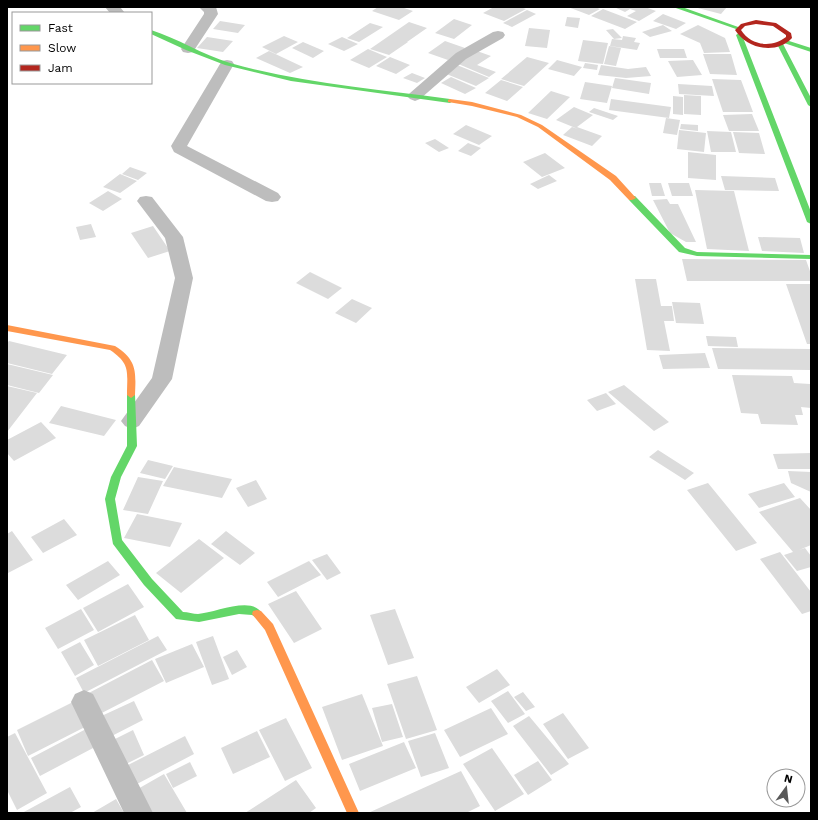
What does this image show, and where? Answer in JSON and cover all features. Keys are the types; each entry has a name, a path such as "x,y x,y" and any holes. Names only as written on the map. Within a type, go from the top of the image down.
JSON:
{"street":[{"path":"188,49 211,14 211,10 206,7"},
{"path":"676,7 739,32 749,42 757,44 773,46 783,43 789,38 789,34 786,30"},
{"path":"739,32 748,23 764,18 773,24 798,34"},
{"path":"152,32 188,49 227,64 291,79 472,104 519,116 540,126 613,178 682,250 697,254 811,257"},
{"path":"739,32 811,222"},
{"path":"415,96 461,56 498,35"},
{"path":"783,43 811,50"},
{"path":"783,43 811,105"},
{"path":"227,64 179,146 180,149 272,197"},
{"path":"132,421 162,379 184,278 174,237 146,201"},
{"path":"7,328 112,348 124,355 131,365 132,446 116,477 110,499 116,541 148,582 180,616 199,618 239,610 255,611 269,627 353,813"},
{"path":"84,702 139,813"}],"building":[{"path":"378,7 401,7 413,11 399,20 372,11"},
{"path":"494,7 520,7 526,9 504,21 483,13"},
{"path":"568,7 595,7 600,9 589,15"},
{"path":"614,7 645,7 656,11 639,21 627,16 636,11 630,9 625,12"},
{"path":"694,7 727,7 721,14"},
{"path":"603,9 637,22 625,29 591,16"},
{"path":"527,10 536,14 512,27 503,23"},
{"path":"663,14 686,23 676,29 653,21"},
{"path":"567,17 580,18 578,28 565,26"},
{"path":"454,19 472,25 454,39 435,33"},
{"path":"220,21 245,25 238,33 213,29"},
{"path":"409,22 427,28 389,55 370,49"},
{"path":"370,23 383,27 359,42 347,38"},
{"path":"663,25 672,31 650,37 642,32"},
{"path":"698,25 725,38 730,52 704,53 700,43 680,34"},
{"path":"529,28 550,30 547,48 525,46"},
{"path":"613,29 622,38 614,39 606,30"},
{"path":"284,36 298,42 276,54 262,47"},
{"path":"623,36 636,38 634,42 640,43 637,50 610,46 612,39 622,40"},
{"path":"207,37 233,41 223,52 197,48"},
{"path":"342,37 358,44 344,51 328,44"},
{"path":"583,40 608,43 603,64 578,61"},
{"path":"445,41 465,48 448,60 428,53"},
{"path":"303,42 324,51 313,58 292,48"},
{"path":"609,46 621,48 616,66 604,64"},
{"path":"368,49 387,57 369,68 350,60"},
{"path":"657,49 684,49 687,58 660,58"},
{"path":"269,51 303,67 290,73 256,58"},
{"path":"477,51 491,56 477,65 496,72 489,77 456,63"},
{"path":"703,54 731,54 737,75 710,74"},
{"path":"390,57 410,65 396,74 376,66"},
{"path":"527,57 549,63 524,86 501,79"},
{"path":"557,60 582,67 574,76 548,69"},
{"path":"693,60 702,75 677,77 668,61"},
{"path":"585,63 598,65 597,70 583,68"},
{"path":"457,65 489,78 476,86 444,73"},
{"path":"601,65 628,69 646,67 651,76 626,78 598,75"},
{"path":"412,73 425,78 417,83 403,78"},
{"path":"451,77 476,88 465,94 441,83"},
{"path":"615,78 651,83 649,94 612,88"},
{"path":"712,79 741,80 753,112 723,112"},
{"path":"501,80 523,87 507,101 485,93"},
{"path":"585,82 612,86 607,103 580,99"},
{"path":"678,84 712,86 714,96 679,94"},
{"path":"551,91 570,97 547,119 528,113"},
{"path":"684,95 701,96 701,115 684,114"},
{"path":"673,96 683,97 683,115 673,114"},
{"path":"611,99 671,107 669,118 609,110"},
{"path":"574,107 593,115 577,127 602,136 592,146 563,135 572,127 578,129 556,120"},
{"path":"594,108 618,116 613,120 589,112"},
{"path":"752,114 759,131 729,131 723,115"},
{"path":"666,118 680,120 677,135 663,133"},
{"path":"681,124 698,125 698,131 680,129"},
{"path":"466,125 492,136 479,145 453,134"},
{"path":"679,130 706,133 704,152 677,149"},
{"path":"707,131 731,132 736,152 711,152"},
{"path":"733,132 759,133 765,154 739,153"},
{"path":"435,139 449,148 439,152 425,143"},
{"path":"468,143 481,148 471,156 458,151"},
{"path":"688,152 716,155 716,180 688,178"},
{"path":"545,153 565,168 542,177 523,162"},
{"path":"130,167 147,173 138,180 122,174"},
{"path":"120,174 137,181 120,193 103,187"},
{"path":"549,175 557,181 538,189 530,184"},
{"path":"721,176 775,178 779,191 725,190"},
{"path":"649,183 661,183 665,196 652,196"},
{"path":"668,183 689,183 693,196 672,196"},
{"path":"695,190 734,191 749,251 707,249"},
{"path":"108,191 122,199 103,211 89,203"},
{"path":"667,199 670,204 678,204 696,242 686,242 670,233 653,200"},
{"path":"91,224 96,237 80,240 76,227"},
{"path":"153,226 170,251 148,258 131,233"},
{"path":"758,237 800,238 804,253 762,251"},
{"path":"682,259 806,260 811,274 811,281 687,281"},
{"path":"310,272 342,288 328,299 296,283"},
{"path":"635,279 656,279 661,306 672,306 674,321 664,321 670,351 647,350"},
{"path":"786,284 811,284 811,344 807,344"},
{"path":"352,299 372,308 356,323 335,313"},
{"path":"672,302 700,303 704,324 676,323"},
{"path":"706,336 736,337 738,347 708,346"},
{"path":"9,341 67,355 52,374 7,363 7,343"},
{"path":"712,348 811,349 811,370 718,369"},
{"path":"705,353 710,368 663,369 659,355"},
{"path":"7,364 53,375 39,393 7,385"},
{"path":"732,375 792,376 794,383 810,384 811,408 801,407 803,415 795,415 798,425 761,424 758,414 741,413"},
{"path":"624,385 669,422 654,431 608,392"},
{"path":"7,386 37,393 7,432"},
{"path":"606,393 616,404 597,411 587,400"},
{"path":"61,406 116,420 104,436 49,423"},
{"path":"41,422 56,438 14,461 7,453 7,440"},
{"path":"658,450 694,473 685,480 649,457"},
{"path":"811,453 811,469 778,469 773,454"},
{"path":"148,460 173,466 165,479 140,473"},
{"path":"174,467 232,479 222,498 163,486"},
{"path":"788,471 811,472 811,492 791,483"},
{"path":"138,477 163,481 148,514 123,510"},
{"path":"256,480 267,499 248,507 236,488"},
{"path":"708,483 757,543 736,551 687,490"},
{"path":"784,483 795,497 759,508 748,494"},
{"path":"800,498 811,510 811,545 799,550 805,548 811,556 811,567 797,571 784,555 793,552 759,512"},
{"path":"137,514 182,523 170,547 124,538"},
{"path":"64,519 77,535 43,553 31,537"},
{"path":"12,531 33,560 8,573 7,534"},
{"path":"226,531 255,553 240,565 211,544"},
{"path":"199,539 224,558 181,593 156,573"},
{"path":"780,552 811,592 811,611 802,614 760,559"},
{"path":"327,554 341,573 327,580 312,560"},
{"path":"108,561 120,575 78,600 66,585"},
{"path":"309,561 321,575 278,597 267,582"},
{"path":"128,584 144,607 98,632 83,608"},
{"path":"296,591 322,629 294,643 268,604"},
{"path":"81,609 94,630 58,649 45,628"},
{"path":"395,609 414,658 388,665 370,615"},
{"path":"135,615 149,640 98,666 84,640"},
{"path":"158,636 167,650 84,693 76,678"},
{"path":"213,636 229,679 212,685 196,642"},
{"path":"80,642 94,665 75,676 61,652"},
{"path":"192,644 204,667 166,683 155,659"},
{"path":"237,650 247,667 232,675 223,657"},
{"path":"152,660 164,681 94,717 83,696"},
{"path":"497,669 510,685 479,703 466,687"},
{"path":"417,676 437,730 406,739 387,684"},
{"path":"508,691 525,714 508,723 491,701"},
{"path":"523,692 535,707 526,711 514,697"},
{"path":"362,694 383,746 342,760 322,707"},
{"path":"134,701 143,720 104,740 95,719"},
{"path":"73,702 85,727 28,756 17,730"},
{"path":"392,704 403,737 382,742 372,708"},
{"path":"491,708 508,734 460,757 444,730"},
{"path":"563,713 589,748 568,759 543,724"},
{"path":"529,716 569,764 551,775 513,726"},
{"path":"286,718 312,768 285,781 259,730"},
{"path":"86,729 95,747 40,776 31,758"},
{"path":"133,730 144,755 126,764 115,739"},
{"path":"257,731 270,757 233,774 221,748"},
{"path":"15,733 47,793 17,810 7,790 7,737"},
{"path":"435,733 449,768 421,777 408,741"},
{"path":"185,736 194,754 137,784 128,765"},
{"path":"404,742 416,768 360,791 349,764"},
{"path":"492,748 524,794 495,811 463,764"},
{"path":"538,761 552,780 528,795 514,775"},
{"path":"190,762 197,776 173,788 166,774"},
{"path":"461,771 480,806 466,813 368,813"},
{"path":"164,774 187,813 149,813 136,790"},
{"path":"296,780 316,808 309,813 245,813"},
{"path":"70,787 81,807 70,813 22,813"},
{"path":"116,799 124,813 92,813"}],"traffic: fast":[{"path":"676,7 738,28"},
{"path":"152,32 188,49 227,64 291,79 450,101"},
{"path":"739,35 811,222"},
{"path":"786,42 811,50"},
{"path":"780,44 811,105"},
{"path":"632,198 682,250 697,254 811,257"},
{"path":"131,395 132,446 116,477 110,499 117,541 148,582 180,616 199,618 239,610 255,611 257,614"}],"traffic: slow":[{"path":"450,101 472,104 519,116 540,126 613,178 632,198"},
{"path":"7,328 112,348 120,353 129,362 131,373 131,395"},
{"path":"257,614 269,627 353,813"}],"traffic: jam":[{"path":"756,22 774,24 789,34 789,38 776,46 763,46 745,39 738,30 743,25 756,22"}]}
